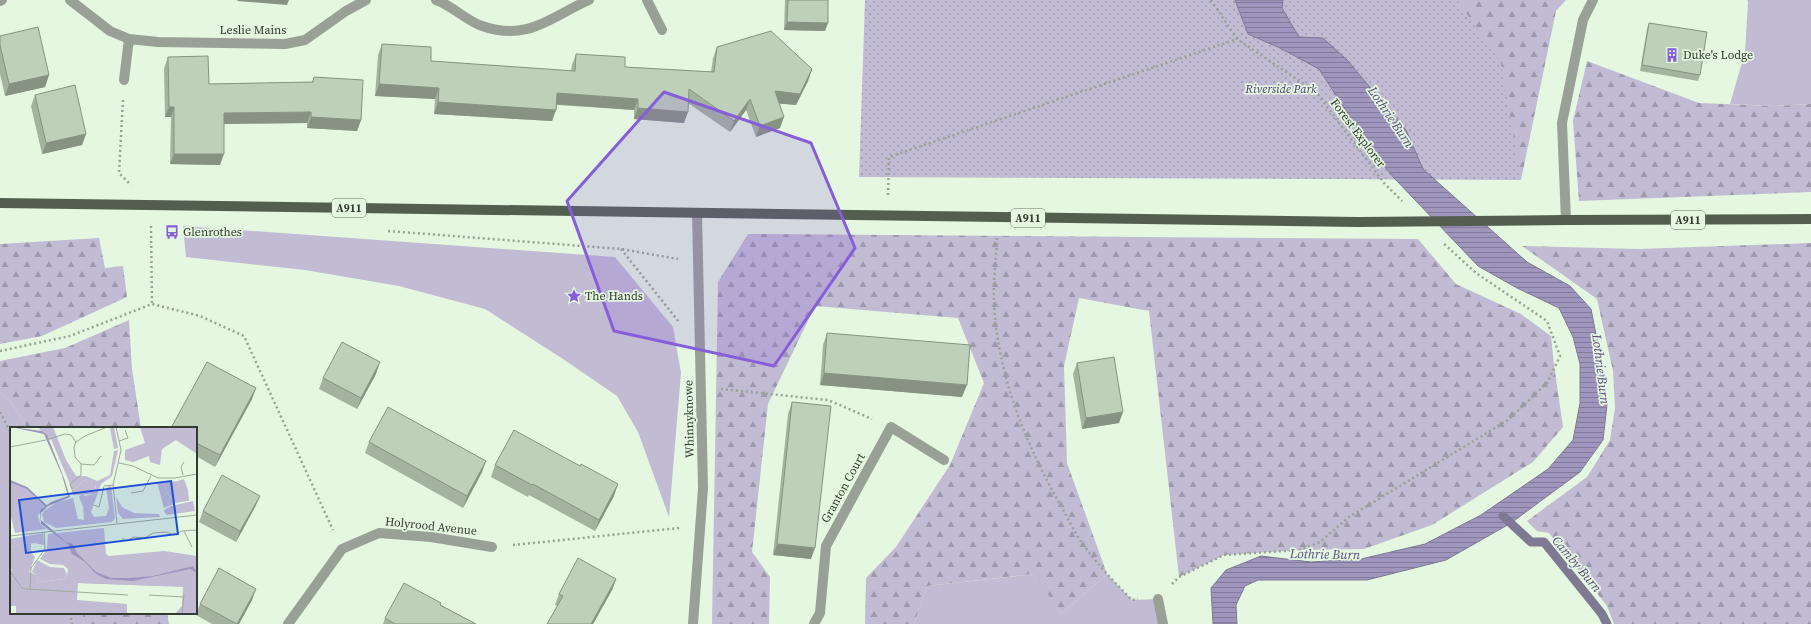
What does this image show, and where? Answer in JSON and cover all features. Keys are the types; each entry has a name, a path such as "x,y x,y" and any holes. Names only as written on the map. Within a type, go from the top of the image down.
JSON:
{"main road":[{"name":"A911","path":"0,204 1358,222 1811,220"}],"street":[{"name":"Leslie Mains","path":"70,0 110,31 129,39 158,42 285,44 305,40 346,11 366,0"},
{"path":"436,0 449,5 482,25 519,32 539,26 589,0"},
{"path":"647,0 662,30"},
{"path":"1566,220 1562,123 1582,20 1594,0"},
{"path":"124,80 129,39"},
{"name":"Whinnyknowe","path":"693,624 703,488 697,213"},
{"path":"890,427 944,460"},
{"name":"Granton Court","path":"814,624 820,613 826,546 890,427"},
{"name":"Holyrood Avenue","path":"342,549 379,533 431,537 492,547"},
{"path":"288,624 342,549"},
{"path":"1158,599 1163,624"}],"path":[{"name":"Forest Explorer","path":"1210,0 1237,39 1316,92 1384,183 1405,204"},
{"path":"887,216 889,157 1237,39"},
{"path":"124,80 119,173 150,205"},
{"path":"997,217 994,301 1000,348 1009,390 1024,434 1046,479 1080,540 1107,574 1132,600 1158,599 1179,577 1224,555 1300,550 1320,542 1349,517 1508,420 1547,383 1560,356 1547,321 1476,273 1436,237"},
{"path":"151,218 152,304"},
{"path":"384,231 620,249 698,262"},
{"path":"620,249 679,323"},
{"path":"0,351 70,336 152,304 200,316 244,336 342,549"},
{"path":"701,387 828,400 890,427"},
{"path":"0,412 10,431"},
{"path":"492,547 689,527 700,531"},
{"path":"70,614 72,624"}],"highlighted area":[{"path":"664,92 811,143 855,248 774,366 614,331 567,201"}],"green space":[{"name":"Riverside Park","path":"865,0 1457,0 1501,63 1521,180 859,177"},
{"path":"1288,0 1566,0 1556,11 1521,180 1438,175"},
{"path":"1747,0 1811,0 1811,104 1774,106 1730,104 1745,52"},
{"path":"1587,61 1699,103 1774,106 1811,104 1811,192 1579,201 1573,121"},
{"path":"183,226 615,257 673,327 681,373 669,517 638,432 617,396 485,309 399,286 305,270 186,257"},
{"path":"748,234 1418,239 1456,284 1521,314 1551,336 1563,427 1533,462 1432,525 1364,549 1300,550 1224,555 1179,577 1149,311 1079,298 1064,366 1067,463 1107,574 1061,614 1034,574 927,586 914,624 865,624 866,578 896,547 950,465 984,383 958,318 815,306 768,404 752,552 770,577 769,624 712,624 718,282"},
{"path":"99,238 105,268 123,266 127,297 42,336 0,344 0,244"},
{"path":"1811,243 1811,624 1614,624 1607,606 1549,533 1537,531 1527,521 1587,477 1610,440 1615,408 1613,371 1597,299 1522,246 1639,249"},
{"path":"129,320 132,369 141,427 26,427 11,402 0,392 0,361 65,348"},
{"path":"0,392 11,402 26,427 10,427 10,614 82,614 84,624 0,624"},
{"path":"1035,574 1061,614 1107,574 1132,600 1158,599 1163,624 914,624 927,586"},
{"path":"82,614 167,614 169,624 84,624"}],"water":[{"name":"Lothrie Burn","path":"1235,0 1283,0 1282,8 1299,37 1323,38 1347,60 1406,130 1423,169 1527,262 1570,286 1591,309 1604,375 1607,405 1603,440 1580,472 1511,523 1446,560 1367,580 1258,580 1245,586 1236,605 1237,624 1213,624 1211,588 1226,570 1261,556 1311,562 1361,559 1425,544 1481,515 1548,469 1573,440 1580,403 1580,364 1573,337 1559,308 1517,288 1478,266 1395,179 1374,154 1319,69 1280,48 1248,34"}],"building":[{"path":"788,0 828,0 828,23 787,22"},
{"name":"Duke's Lodge","path":"1649,23 1707,32 1700,75 1642,65"},
{"path":"38,27 49,75 9,84 0,45 0,36"},
{"path":"771,31 812,69 800,94 775,91 784,117 760,126 750,99 734,121 689,89 688,112 638,108 638,99 557,93 556,110 438,102 439,88 379,84 382,44 431,47 431,61 575,71 576,54 625,57 625,67 714,72 717,47"},
{"path":"208,56 209,84 313,82 314,77 363,80 361,120 311,117 311,112 224,113 224,154 174,154 174,107 169,107 168,57"},
{"path":"75,85 86,134 46,143 35,95"},
{"path":"827,333 970,345 967,385 824,373"},
{"path":"342,342 380,362 361,398 323,378"},
{"path":"1114,357 1123,412 1086,418 1077,363"},
{"path":"207,362 256,388 220,455 197,444 197,427 172,427"},
{"path":"792,402 831,406 815,548 777,544"},
{"path":"388,407 486,461 467,496 369,442"},
{"path":"514,430 580,466 581,464 618,484 599,520 495,465"},
{"path":"222,475 260,496 240,531 203,511"},
{"path":"578,558 616,579 591,624 547,624 563,596 559,594"},
{"path":"219,568 256,589 237,624 200,604"},
{"path":"404,583 441,603 440,605 476,624 395,624 385,618"}],"waterway":[{"name":"Camby Burn","path":"1503,516 1531,542 1544,542 1602,614 1607,624"}],"place":[{"name":"Duke's Lodge","path":"1672,55"},
{"name":"Glenrothes","path":"172,232"},
{"name":"The Hands","path":"574,296"}]}
